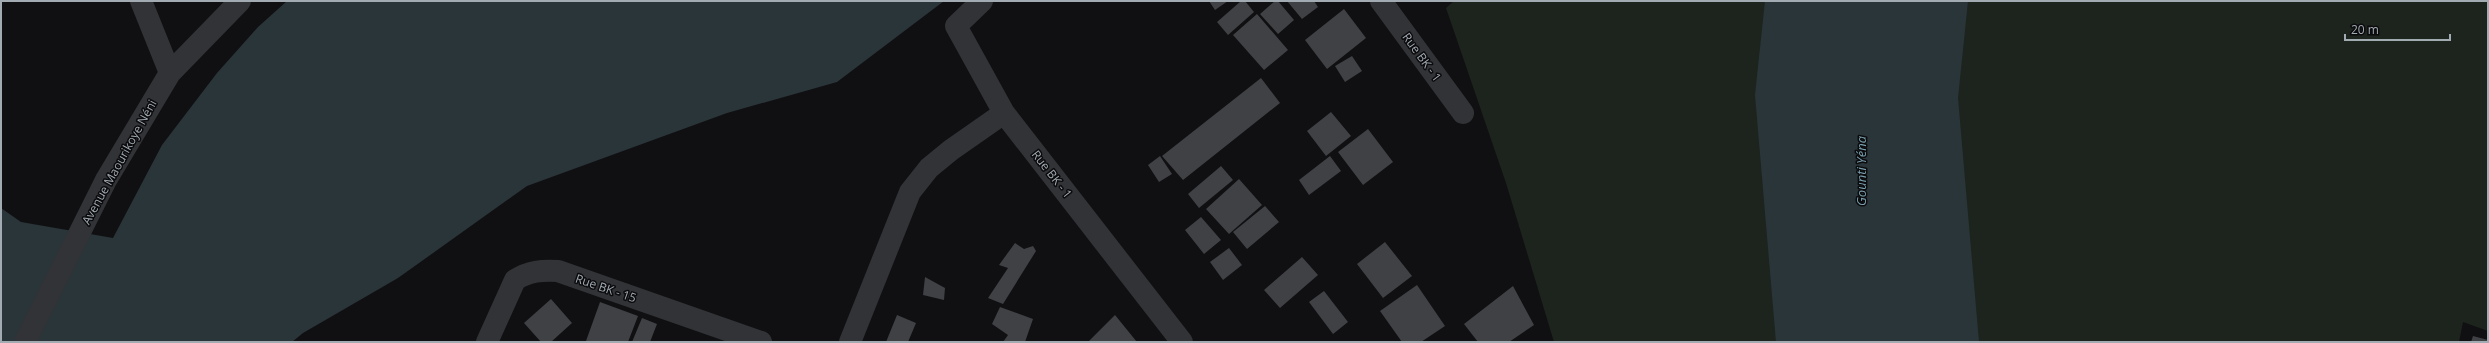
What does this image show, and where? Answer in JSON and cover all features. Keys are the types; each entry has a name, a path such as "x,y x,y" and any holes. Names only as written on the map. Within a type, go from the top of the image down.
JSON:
{"street":[{"path":"141,1 170,74"},
{"name":"Avenue Maourikoye Néni","path":"25,342 106,180 170,74 240,1"},
{"name":"Rue BK - 1","path":"982,1 956,26 1004,113 1182,342"},
{"name":"Rue BK - 1","path":"1381,1 1463,114"},
{"path":"850,342 910,192 930,168 951,150 1004,113"},
{"name":"Rue BK - 15","path":"487,342 515,280 524,274 540,270 558,271 761,342"}],"shaded area":[{"path":"1454,1 2488,1 2488,331 2463,322 2459,342 1554,342 1506,183 1446,8"}],"water":[{"path":"287,1 944,1 837,82 727,113 527,186 398,278 303,333 292,342 1,342 1,208 21,222 113,238 162,145 217,73 258,27"},
{"name":"Gounti Yéna","path":"1765,1 1968,1 1958,98 1979,342 1776,342 1755,95"}],"building":[{"path":"1209,1 1228,1 1215,10"},
{"path":"1241,1 1245,1 1254,12 1228,35 1217,22"},
{"path":"1275,1 1278,1 1294,20 1278,34 1260,14"},
{"path":"1287,1 1314,1 1318,7 1302,19"},
{"path":"1344,9 1366,38 1327,69 1305,40"},
{"path":"1257,14 1288,50 1264,70 1233,35"},
{"path":"1352,56 1362,71 1345,82 1335,66"},
{"path":"1261,78 1280,103 1183,180 1162,156"},
{"path":"1331,112 1351,136 1326,156 1307,131"},
{"path":"1368,129 1393,162 1363,185 1338,152"},
{"path":"1160,156 1172,174 1159,182 1148,165"},
{"path":"1330,156 1341,171 1309,195 1299,180"},
{"path":"1221,166 1233,180 1199,208 1188,194"},
{"path":"1239,179 1262,205 1229,234 1206,209"},
{"path":"1265,206 1279,222 1247,249 1233,232"},
{"path":"1201,217 1221,240 1204,254 1185,230"},
{"path":"1385,242 1412,276 1383,298 1357,264"},
{"path":"1015,243 1024,249 1033,246 1036,251 1003,304 988,298 1008,268 999,265"},
{"path":"1229,248 1242,265 1223,280 1210,262"},
{"path":"1302,257 1318,275 1280,308 1264,290"},
{"path":"925,277 945,288 944,300 923,295"},
{"path":"1417,285 1445,326 1421,342 1402,342 1380,311"},
{"path":"1513,286 1534,325 1509,342 1478,342 1464,324"},
{"path":"1324,291 1348,322 1333,334 1309,302"},
{"path":"551,299 572,323 551,342 541,342 524,323"},
{"path":"600,302 638,316 628,342 586,341"},
{"path":"1000,307 1033,319 1025,342 1003,342 1008,335 992,324"},
{"path":"897,315 916,323 908,342 886,342"},
{"path":"1115,315 1137,342 1088,342"},
{"path":"642,318 657,324 650,342 632,342"},
{"path":"2473,336 2488,340 2488,342 2471,342"}]}
